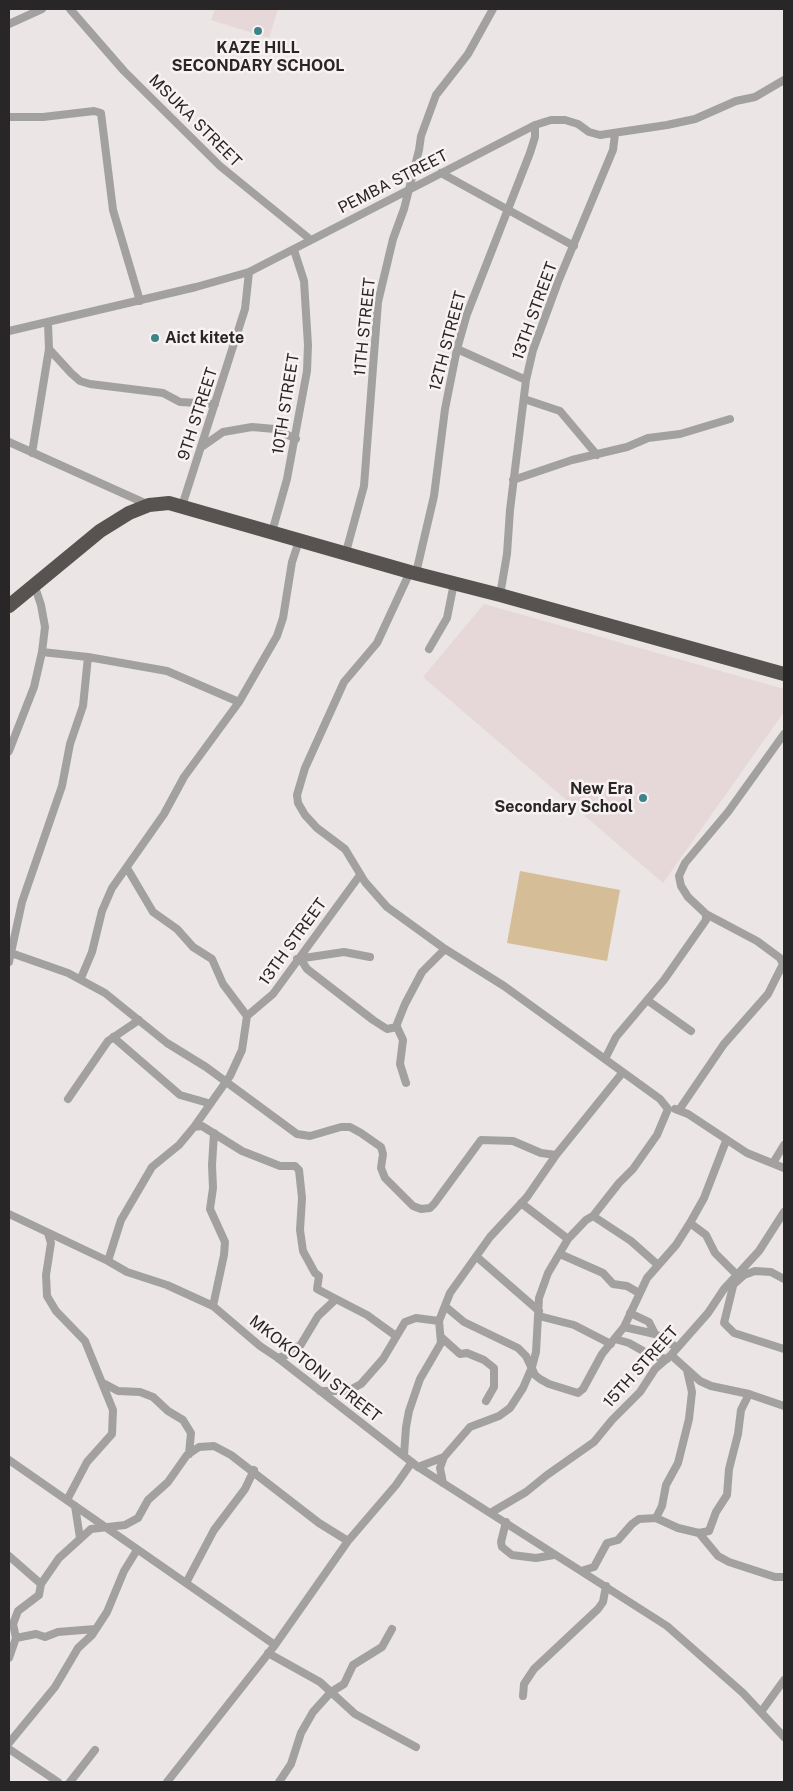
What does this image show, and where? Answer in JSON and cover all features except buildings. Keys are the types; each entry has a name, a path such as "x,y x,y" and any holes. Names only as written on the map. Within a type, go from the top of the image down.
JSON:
{"highway":[{"path":"9,606 100,531 130,513 149,505 169,503 299,541 346,552 413,573 500,595 784,674"}],"street":[{"path":"9,24 42,9"},
{"name":"MSUKA STREET","path":"70,9 124,71 220,166 311,240"},
{"name":"11TH STREET","path":"346,552 359,509 367,462 378,302 393,239 404,209 417,162 421,136 436,95 468,54 493,9"},
{"name":"PEMBA STREET","path":"9,331 140,301 249,272 535,125 552,120 565,120 594,134 615,134 695,118 736,101 755,97 784,80"},
{"path":"9,118 94,111 101,113 113,210 140,301"},
{"name":"12TH STREET","path":"535,125 532,145 467,314 457,349 444,409 434,496 413,573 376,643 344,682 305,768 297,795 305,815 345,849 360,875 374,894 387,907 445,949 504,986 660,1099 668,1109"},
{"name":"13TH STREET","path":"500,595 507,554 513,480 526,380 542,323 613,150 615,134"},
{"path":"441,173 574,246"},
{"name":"10TH STREET","path":"272,532 296,439 306,371 308,345 304,281 294,250"},
{"name":"9TH STREET","path":"182,506 203,446 245,309 249,272"},
{"path":"32,452 49,350 48,323"},
{"path":"457,349 526,380"},
{"path":"49,350 65,369 80,381 90,384 163,392 180,402 215,404"},
{"path":"524,399 560,411 597,455"},
{"path":"513,480 572,460 597,455 648,438 680,434 730,418"},
{"path":"203,446 224,432 252,427 275,429 296,439"},
{"path":"9,442 149,505"},
{"path":"81,978 92,952 106,901 112,888 164,814 184,777 239,702 276,636 283,618 292,562 299,541"},
{"path":"429,649 447,618 454,583"},
{"path":"9,751 34,687 42,652 44,627 41,605 34,584"},
{"path":"42,652 88,657 167,671 239,702"},
{"path":"9,962 10,950 22,902 62,786 70,744 82,706 88,657"},
{"path":"679,1110 724,1044 768,994 784,960 757,941 706,914 681,886 680,876 682,868 728,812 784,734"},
{"path":"108,1261 121,1220 148,1174 159,1159 179,1146 194,1127 208,1103 225,1083 244,1046 243,1031 247,1016 223,984 212,959 193,947 177,929 153,912 127,868"},
{"name":"13TH STREET","path":"247,1016 272,994 360,875"},
{"path":"605,1059 616,1037 647,1000 703,926 706,914"},
{"path":"406,1084 400,1064 403,1040 397,1028 405,1004 422,972 445,949"},
{"path":"10,950 81,978 105,992 138,1020 297,1134 310,1136 341,1127 350,1127 361,1133 381,1147 383,1154 381,1168 384,1178 413,1206 421,1209 430,1208 481,1140 513,1141 541,1153 556,1155"},
{"path":"298,959 344,952 370,957"},
{"path":"298,959 307,969 373,1020 387,1029 397,1028"},
{"path":"647,1000 690,1031"},
{"path":"68,1099 113,1038 138,1020"},
{"path":"113,1038 150,1068 175,1092 184,1098 208,1103"},
{"path":"404,1455 406,1427 412,1404 420,1379 439,1348 441,1337 440,1321 455,1284 477,1257 490,1237 522,1204 556,1155 562,1151 623,1072"},
{"path":"443,1483 440,1468 444,1457 470,1427 499,1416 510,1408 523,1388 532,1367 539,1314 539,1298 543,1284 568,1240 586,1220 594,1216 620,1182 633,1169 653,1141 663,1124 668,1109 679,1110 747,1153 784,1168"},
{"path":"194,1127 202,1126 242,1151 280,1166 295,1166 299,1170 302,1198 300,1230 303,1251 314,1272 320,1277 317,1289 367,1315 396,1336"},
{"path":"213,1306 225,1242 210,1209 213,1188 214,1133"},
{"path":"446,1307 464,1322 518,1348 532,1367 535,1375 544,1382 578,1393 624,1328 639,1294 658,1265 676,1245 690,1223 704,1198 726,1141"},
{"path":"773,1163 784,1146"},
{"path":"522,1204 568,1240"},
{"name":"15TH STREET","path":"492,1512 526,1492 547,1474 594,1442 612,1420 640,1392 655,1369 669,1357 708,1313 736,1274 759,1251 784,1212"},
{"name":"MKOKOTONI STREET","path":"9,1214 127,1272 167,1284 213,1306 260,1346 415,1464 667,1626 743,1693 784,1737"},
{"path":"594,1216 631,1241 658,1265"},
{"path":"690,1223 706,1235 715,1253 736,1274 724,1318 728,1328 734,1332 784,1349"},
{"path":"48,1233 51,1243 46,1275 48,1296 56,1311 85,1341 113,1410 112,1434 87,1462 67,1500"},
{"path":"560,1254 603,1273 613,1284 627,1286 639,1294"},
{"path":"477,1257 539,1314 574,1325 613,1342 629,1343 652,1356 669,1357 710,1386 749,1394 784,1406"},
{"path":"734,1284 744,1275 755,1271 771,1272 784,1279"},
{"path":"278,1358 286,1355 292,1348 300,1346 318,1316 336,1299"},
{"path":"630,1313 649,1322 655,1334"},
{"path":"320,1392 348,1391 361,1384 384,1359 405,1322 411,1319 440,1321"},
{"path":"624,1328 655,1334 676,1347"},
{"path":"441,1337 460,1354 469,1354 484,1360 494,1368 494,1387 486,1401"},
{"path":"656,1518 662,1506 666,1485 678,1463 689,1419 692,1392 687,1370"},
{"path":"103,1383 118,1391 140,1392 153,1397 168,1411 178,1416 191,1433 189,1454"},
{"path":"581,1571 592,1568 608,1543 618,1540 639,1519 656,1518 678,1528 699,1533 709,1531 716,1512 727,1495 729,1469 738,1434 741,1410 749,1394"},
{"path":"10,1652 16,1638 14,1619 22,1606 39,1595 41,1584 59,1558 91,1529 125,1524 138,1518 148,1500 168,1482 189,1454 199,1447 214,1446 254,1470 319,1523 348,1541"},
{"path":"167,1782 275,1645 348,1541 415,1464 444,1457"},
{"path":"9,1460 275,1645"},
{"path":"186,1583 214,1530 245,1489 254,1470"},
{"path":"76,1506 80,1538"},
{"path":"506,1522 501,1542 502,1547 512,1555 536,1558 554,1555"},
{"path":"699,1533 718,1556 729,1562 784,1577"},
{"path":"9,1743 55,1687 78,1648 88,1640 107,1612 124,1571 137,1550"},
{"path":"9,1556 41,1584"},
{"path":"523,1696 524,1684 534,1669 598,1609 603,1602 606,1586"},
{"path":"16,1638 36,1634 45,1637 58,1632 95,1628"},
{"path":"279,1782 291,1764 295,1748 308,1721 331,1692 344,1684 352,1665 382,1647 392,1629"},
{"path":"268,1653 313,1678 355,1714 416,1747"},
{"path":"761,1712 784,1680"},
{"path":"9,1749 58,1782"},
{"path":"70,1782 94,1750"}],"shaded area":[{"name":"KAZE HILL SECONDARY SCHOOL","path":"215,9 278,9 269,38 211,20"},
{"name":"New Era Secondary School","path":"484,604 784,689 784,712 663,883 423,677"},
{"path":"520,871 620,890 607,961 507,943"}],"place":[{"name":"KAZE HILL SECONDARY SCHOOL","path":"258,31"},
{"name":"Aict kitete","path":"155,338"},
{"name":"New Era Secondary School","path":"643,798"}]}
